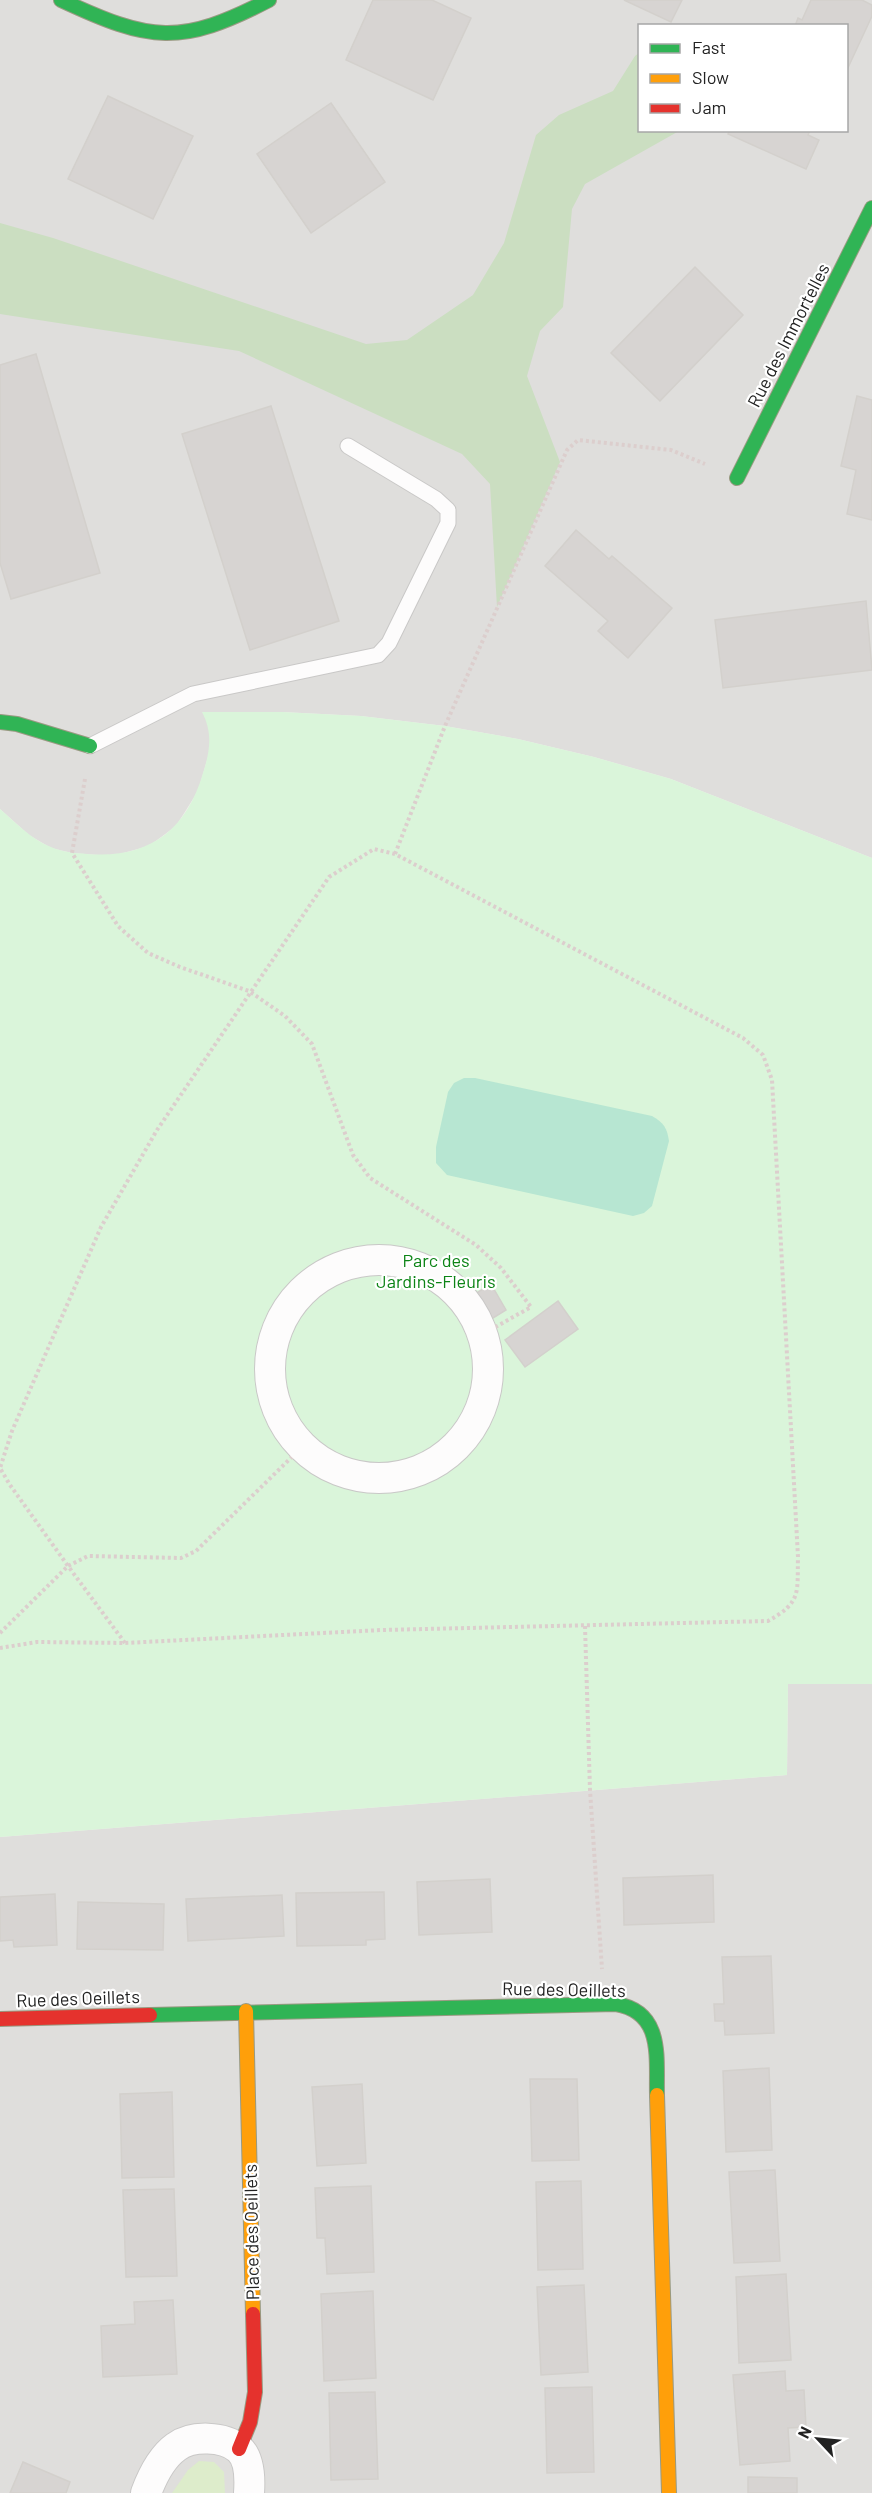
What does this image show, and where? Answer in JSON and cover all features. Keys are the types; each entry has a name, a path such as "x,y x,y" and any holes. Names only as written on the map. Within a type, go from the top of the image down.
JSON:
{"street":[{"path":"61,0 104,20 141,33 168,35 195,32 221,25 269,0"},
{"name":"Rue des Immortelles","path":"737,478 872,208"},
{"path":"0,722 17,724 90,746"},
{"path":"376,1259 400,1261 422,1268 442,1279 459,1294 473,1314 483,1335 488,1368 487,1384 472,1426 443,1457 403,1476 370,1477 339,1470 319,1460 302,1447 276,1409 269,1363 273,1340 282,1318 311,1282 331,1270 353,1262 376,1259"},
{"name":"Rue des Oeillets","path":"0,2019 604,2003 632,2006 650,2021 657,2046 669,2493"},
{"name":"Place des Oeillets","path":"239,2449 250,2422 255,2392 246,2011"},
{"path":"146,2493 163,2461 177,2446 195,2439 214,2440 239,2449 247,2462 249,2493"}],"lane":[{"path":"90,746 193,693 378,655 389,644 448,523 448,510 436,499 348,446"}],"path":[{"path":"394,854 445,726 567,450 578,440 671,450 737,478"},
{"path":"90,746 72,852 91,886 118,926 147,953 180,968 249,991 285,1016 312,1044 353,1155 370,1178 476,1245 501,1268 531,1307 483,1335"},
{"path":"0,1648 37,1642 125,1643 382,1630 768,1622 788,1610 797,1592 798,1557 772,1080 763,1055 742,1038 394,854 374,849 329,878 249,991 157,1130 101,1227 12,1431 0,1468 125,1643"},
{"path":"0,1633 68,1566 88,1556 181,1558 196,1551 302,1447"},
{"path":"585,1626 590,1790 604,2003"}],"shaded area":[{"path":"0,0 872,0 872,858 671,779 594,757 518,739 445,726 361,716 282,712 203,712 210,726 210,750 198,791 176,826 149,846 112,856 72,853 51,848 29,835 0,809"},
{"path":"788,1684 872,1684 872,2493 0,2493 0,1837 787,1775"}],"green space":[{"path":"638,54 638,132 677,132 585,184 572,209 563,307 540,331 527,376 560,462 497,607 490,484 462,454 239,351 0,314 0,223 53,238 366,344 407,340 473,295 504,243 536,135 559,115 613,91"},
{"name":"Parc des Jardins-Fleuris","path":"202,712 282,712 361,716 445,726 518,739 594,757 671,779 872,858 872,1684 788,1684 787,1775 0,1837 0,809 30,835 60,850 82,854 109,854 128,852 146,846 161,838 175,826 196,794 209,750 208,727"},
{"path":"464,1078 475,1078 652,1116 664,1126 669,1141 652,1206 644,1213 633,1216 447,1175 436,1163 436,1147 448,1092 454,1083"},
{"path":"199,2461 214,2462 224,2472 225,2493 172,2493 188,2470"}],"building":[{"path":"373,0 432,0 471,18 433,100 346,60"},
{"path":"624,0 682,0 671,22"},
{"path":"811,0 862,0 872,5 872,16 848,68 848,24 796,24 798,18 802,20"},
{"path":"108,96 193,136 153,219 68,179"},
{"path":"331,103 385,182 311,233 257,154"},
{"path":"729,132 809,132 808,135 819,140 806,169 728,134"},
{"path":"695,267 743,315 660,401 611,353"},
{"path":"36,354 100,573 11,599 0,563 0,365"},
{"path":"857,396 872,400 872,520 847,514 856,470 841,466"},
{"path":"271,406 339,621 250,650 182,434"},
{"path":"576,530 609,559 612,556 672,608 628,658 598,631 608,621 545,566"},
{"path":"866,601 872,670 723,688 715,620"},
{"path":"491,1284 506,1310 485,1323 470,1297"},
{"path":"558,1301 578,1329 525,1367 505,1340"},
{"path":"713,1875 714,1922 624,1925 623,1878"},
{"path":"490,1879 492,1932 419,1935 417,1882"},
{"path":"384,1892 385,1939 366,1940 366,1945 297,1946 296,1893"},
{"path":"55,1894 57,1945 14,1947 13,1940 0,1941 0,1897"},
{"path":"282,1895 284,1936 188,1941 186,1899"},
{"path":"78,1902 164,1904 163,1950 77,1949"},
{"path":"771,1956 774,2033 725,2035 724,2021 715,2021 714,2004 724,2004 722,1957"},
{"path":"769,2068 772,2150 726,2152 723,2071"},
{"path":"530,2079 577,2079 579,2160 532,2161"},
{"path":"362,2084 366,2163 317,2166 312,2087"},
{"path":"172,2092 174,2177 122,2178 120,2094"},
{"path":"775,2170 780,2261 734,2263 729,2172"},
{"path":"581,2181 583,2269 538,2270 536,2182"},
{"path":"371,2186 374,2272 327,2274 325,2238 317,2238 315,2188"},
{"path":"174,2189 177,2276 126,2277 123,2190"},
{"path":"786,2274 791,2360 739,2363 736,2277"},
{"path":"584,2285 588,2372 541,2375 537,2287"},
{"path":"373,2291 376,2378 324,2381 321,2294"},
{"path":"173,2300 177,2374 103,2377 101,2326 135,2324 134,2302"},
{"path":"785,2371 786,2391 804,2390 806,2427 788,2428 790,2461 740,2465 733,2375"},
{"path":"592,2387 594,2472 547,2473 545,2388"},
{"path":"375,2392 378,2479 331,2480 329,2393"},
{"path":"23,2462 70,2482 66,2493 10,2493"},
{"path":"748,2477 797,2478 797,2493 748,2493"}],"traffic: fast":[{"path":"61,0 119,24 143,31 165,33 188,31 212,25 269,0"},
{"path":"737,478 872,208"},
{"path":"0,722 17,724 90,746"},
{"path":"150,2015 616,2004 632,2009 643,2016 650,2027 656,2052 657,2095"}],"traffic: slow":[{"path":"246,2011 253,2314"},
{"path":"657,2095 669,2493"}],"traffic: jam":[{"path":"0,2019 150,2015"},
{"path":"239,2449 250,2422 255,2392 253,2314"}]}
